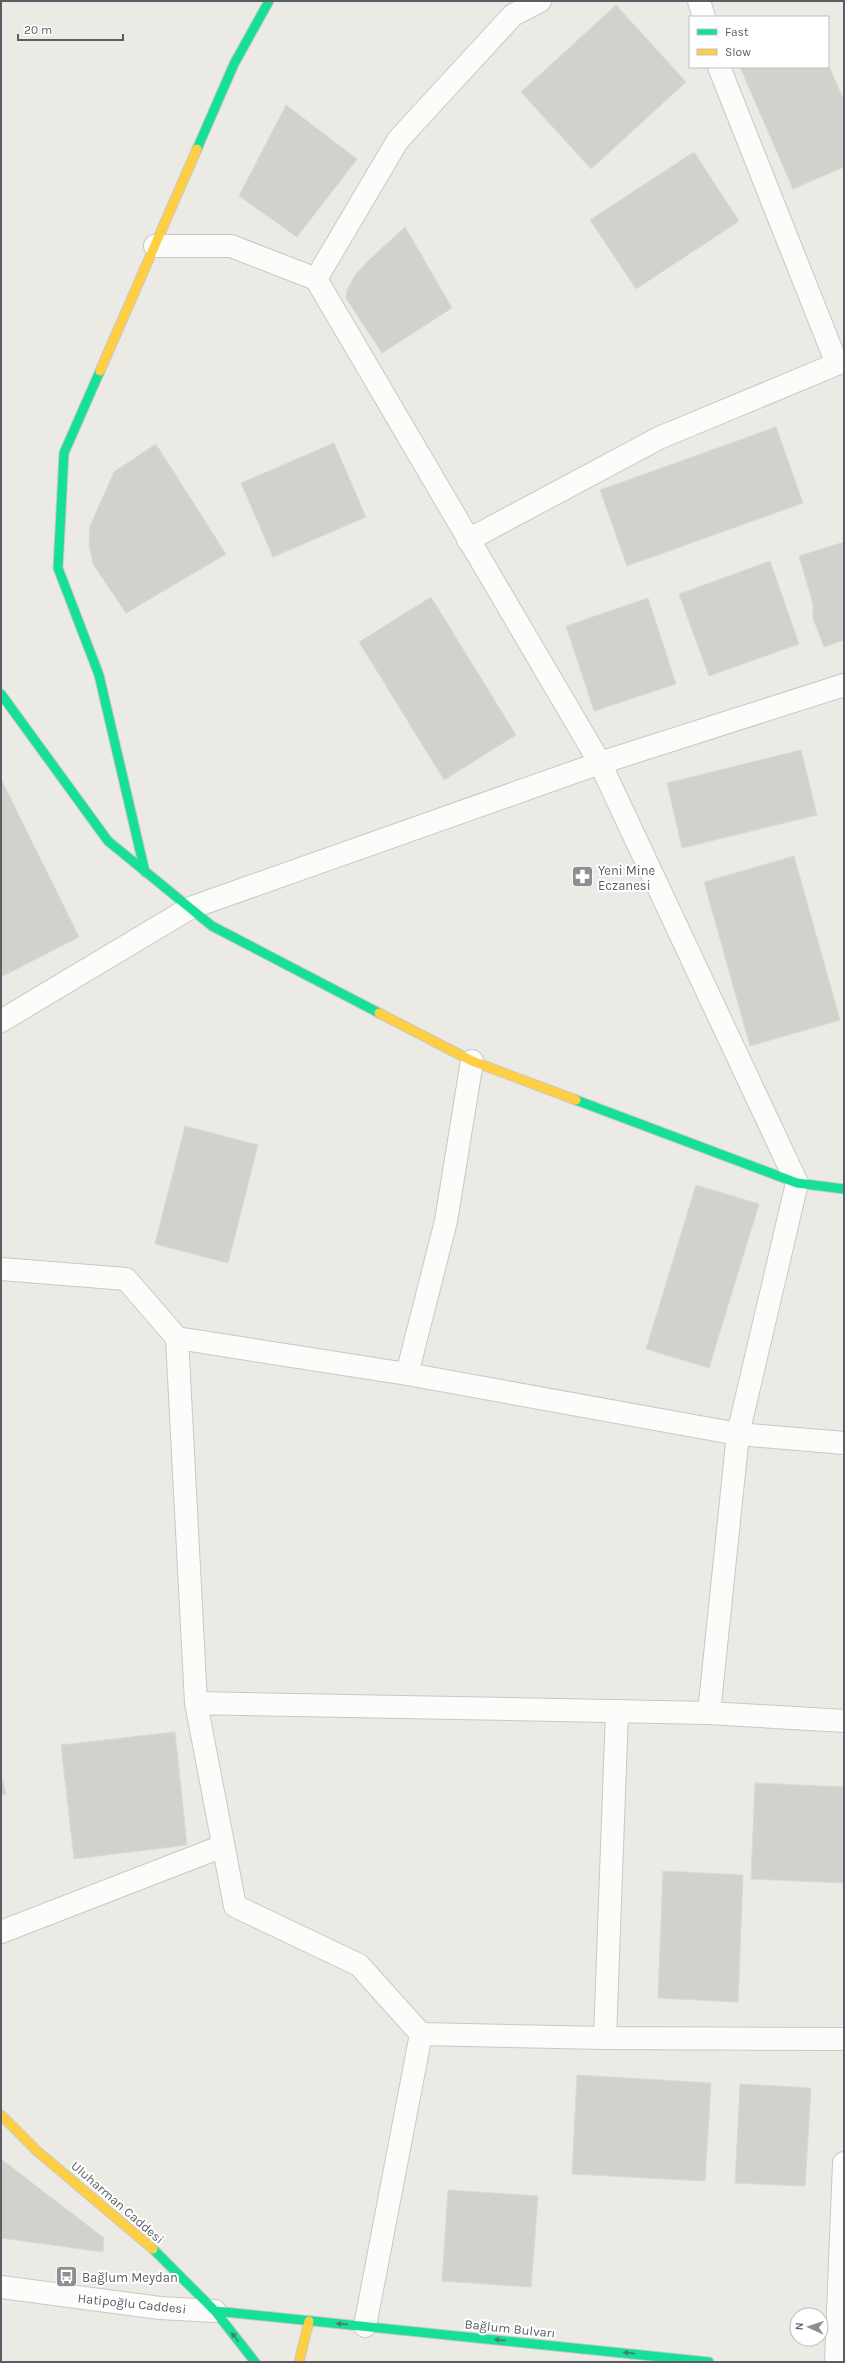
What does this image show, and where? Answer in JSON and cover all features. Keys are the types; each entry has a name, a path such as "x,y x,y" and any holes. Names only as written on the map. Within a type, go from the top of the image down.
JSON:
{"street":[{"path":"145,872 99,675 58,568 64,453 234,64 269,1"},
{"path":"316,279 398,140 513,15 540,1"},
{"path":"699,1 704,16"},
{"path":"468,540 659,438 841,362 719,68"},
{"path":"155,246 231,246 316,279 600,763 797,1183 738,1434 709,1712"},
{"path":"1,1021 190,908 600,763 844,685"},
{"path":"1,694 108,841 212,926 472,1060 797,1183 844,1189"},
{"path":"407,1374 446,1221 472,1060"},
{"path":"1,1269 126,1279 177,1338 196,1703 235,1906 359,1965 421,2034 605,2038 844,2039"},
{"path":"177,1338 407,1374 738,1434 844,1443"},
{"path":"196,1703 709,1712 844,1721"},
{"path":"605,2038 617,1711"},
{"path":"1,1932 223,1846"},
{"path":"365,2326 421,2034"},
{"name":"Uluharman Caddesi","path":"1,2115 37,2151 141,2237 215,2311 255,2362"},
{"path":"836,2362 844,2163"},
{"name":"Hatipoğlu Caddesi","path":"1,2288 160,2308 215,2311"},
{"name":"Bağlum Bulvarı","path":"215,2311 709,2362"},
{"path":"299,2362 308,2321"}],"building":[{"path":"616,5 686,82 591,169 521,92"},
{"path":"829,66 844,101 844,167 793,189 740,68 829,68"},
{"path":"286,105 357,159 297,237 239,196"},
{"path":"694,152 739,221 636,289 590,220"},
{"path":"405,227 452,308 382,353 346,298 347,290 356,274"},
{"path":"776,427 803,503 627,566 600,490"},
{"path":"334,443 366,517 273,557 241,483"},
{"path":"156,444 226,554 126,613 93,564 89,545 90,526 114,472"},
{"path":"844,542 844,640 824,647 813,618 813,604 799,556"},
{"path":"770,561 799,644 709,676 679,594"},
{"path":"431,597 516,735 444,780 359,642"},
{"path":"648,598 676,684 594,711 566,626"},
{"path":"801,750 817,815 682,848 667,783"},
{"path":"1,779 79,937 1,977"},
{"path":"794,856 840,1020 750,1046 704,882"},
{"path":"185,1126 258,1145 228,1263 155,1244"},
{"path":"696,1185 759,1204 709,1368 646,1349"},
{"path":"175,1732 187,1845 74,1859 61,1745"},
{"path":"1,1773 6,1794 1,1795"},
{"path":"755,1783 844,1787 844,1883 751,1879"},
{"path":"663,1871 743,1875 738,2002 658,1998"},
{"path":"577,2075 711,2083 705,2181 572,2174"},
{"path":"740,2084 811,2088 805,2186 735,2183"},
{"path":"1,2159 104,2238 103,2252 1,2238"},
{"path":"448,2190 538,2196 531,2287 442,2281"}],"traffic: fast":[{"path":"197,149 234,64 269,1"},
{"path":"100,371 64,453 58,568 99,675 145,872"},
{"path":"1,694 108,841 212,926 379,1013"},
{"path":"576,1100 797,1183 844,1189"},
{"path":"153,2249 215,2311 255,2362"},
{"path":"215,2311 709,2362"}],"traffic: slow":[{"path":"100,371 197,149"},
{"path":"379,1013 472,1061 576,1100"},
{"path":"1,2115 37,2151 153,2249"},
{"path":"299,2362 309,2321"}],"place":[{"name":"Yeni Mine Eczanesi","path":"583,877"},
{"name":"Bağlum Meydan","path":"67,2277"}]}
